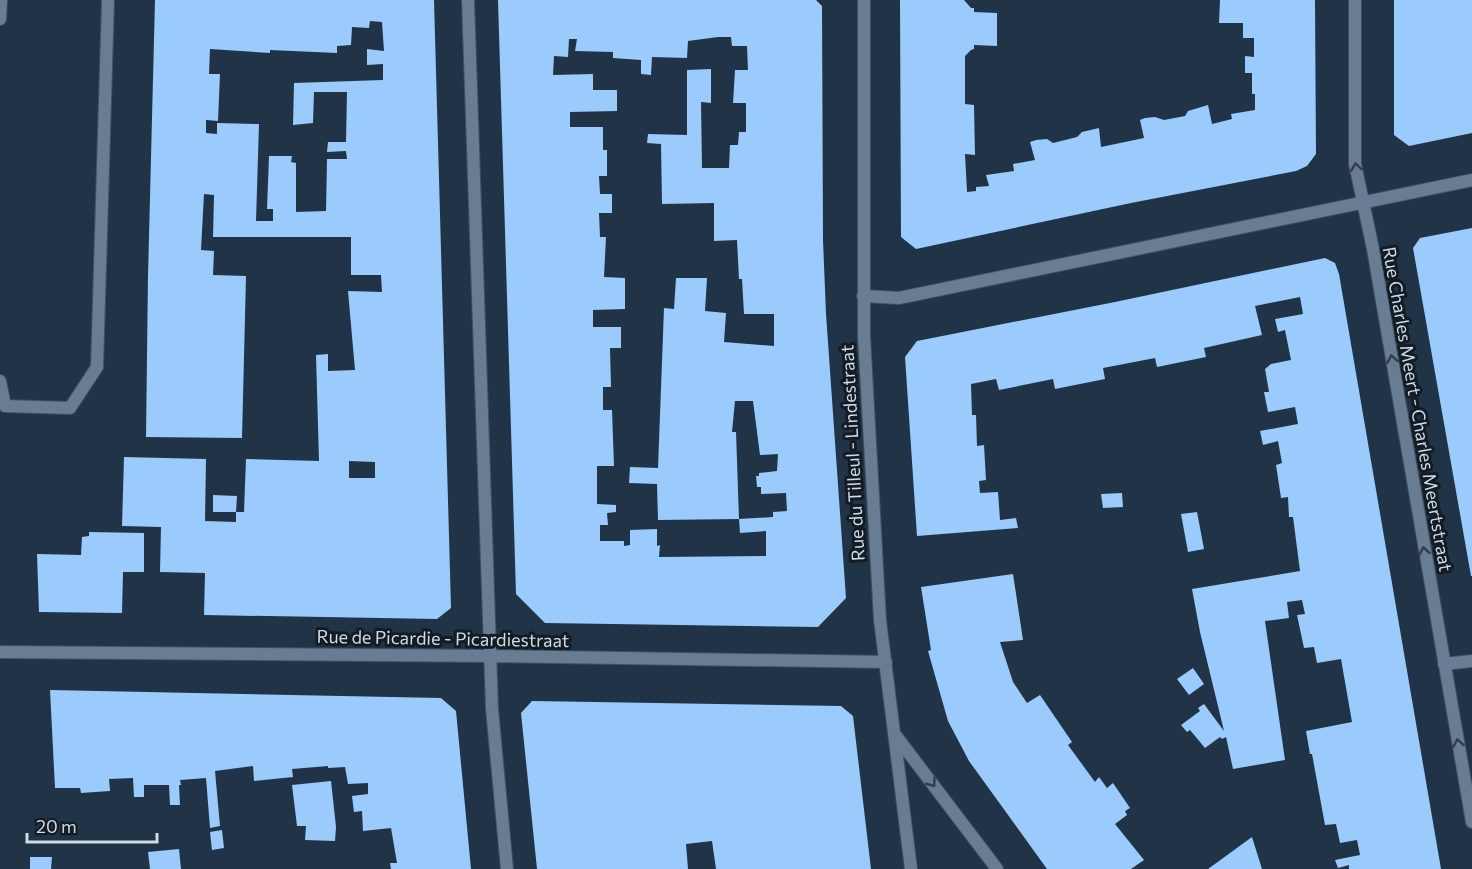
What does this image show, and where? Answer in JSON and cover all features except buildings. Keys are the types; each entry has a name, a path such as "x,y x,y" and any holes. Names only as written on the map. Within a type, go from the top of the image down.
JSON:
{"street":[{"path":"0,19 1,0"},
{"path":"0,381 5,406 70,408 97,367 108,0"},
{"path":"468,0 492,709 507,869"},
{"name":"Rue du Tilleul - Lindestraat","path":"864,0 864,336 879,608 896,736 997,869"},
{"name":"Rue Charles Meert - Charles Meertstraat","path":"1355,0 1355,164 1373,249 1472,822"},
{"path":"863,296 899,298 1472,180"},
{"name":"Rue de Picardie - Picardiestraat","path":"0,651 886,662"},
{"path":"1444,664 1472,661"},
{"path":"896,736 911,869"}]}
